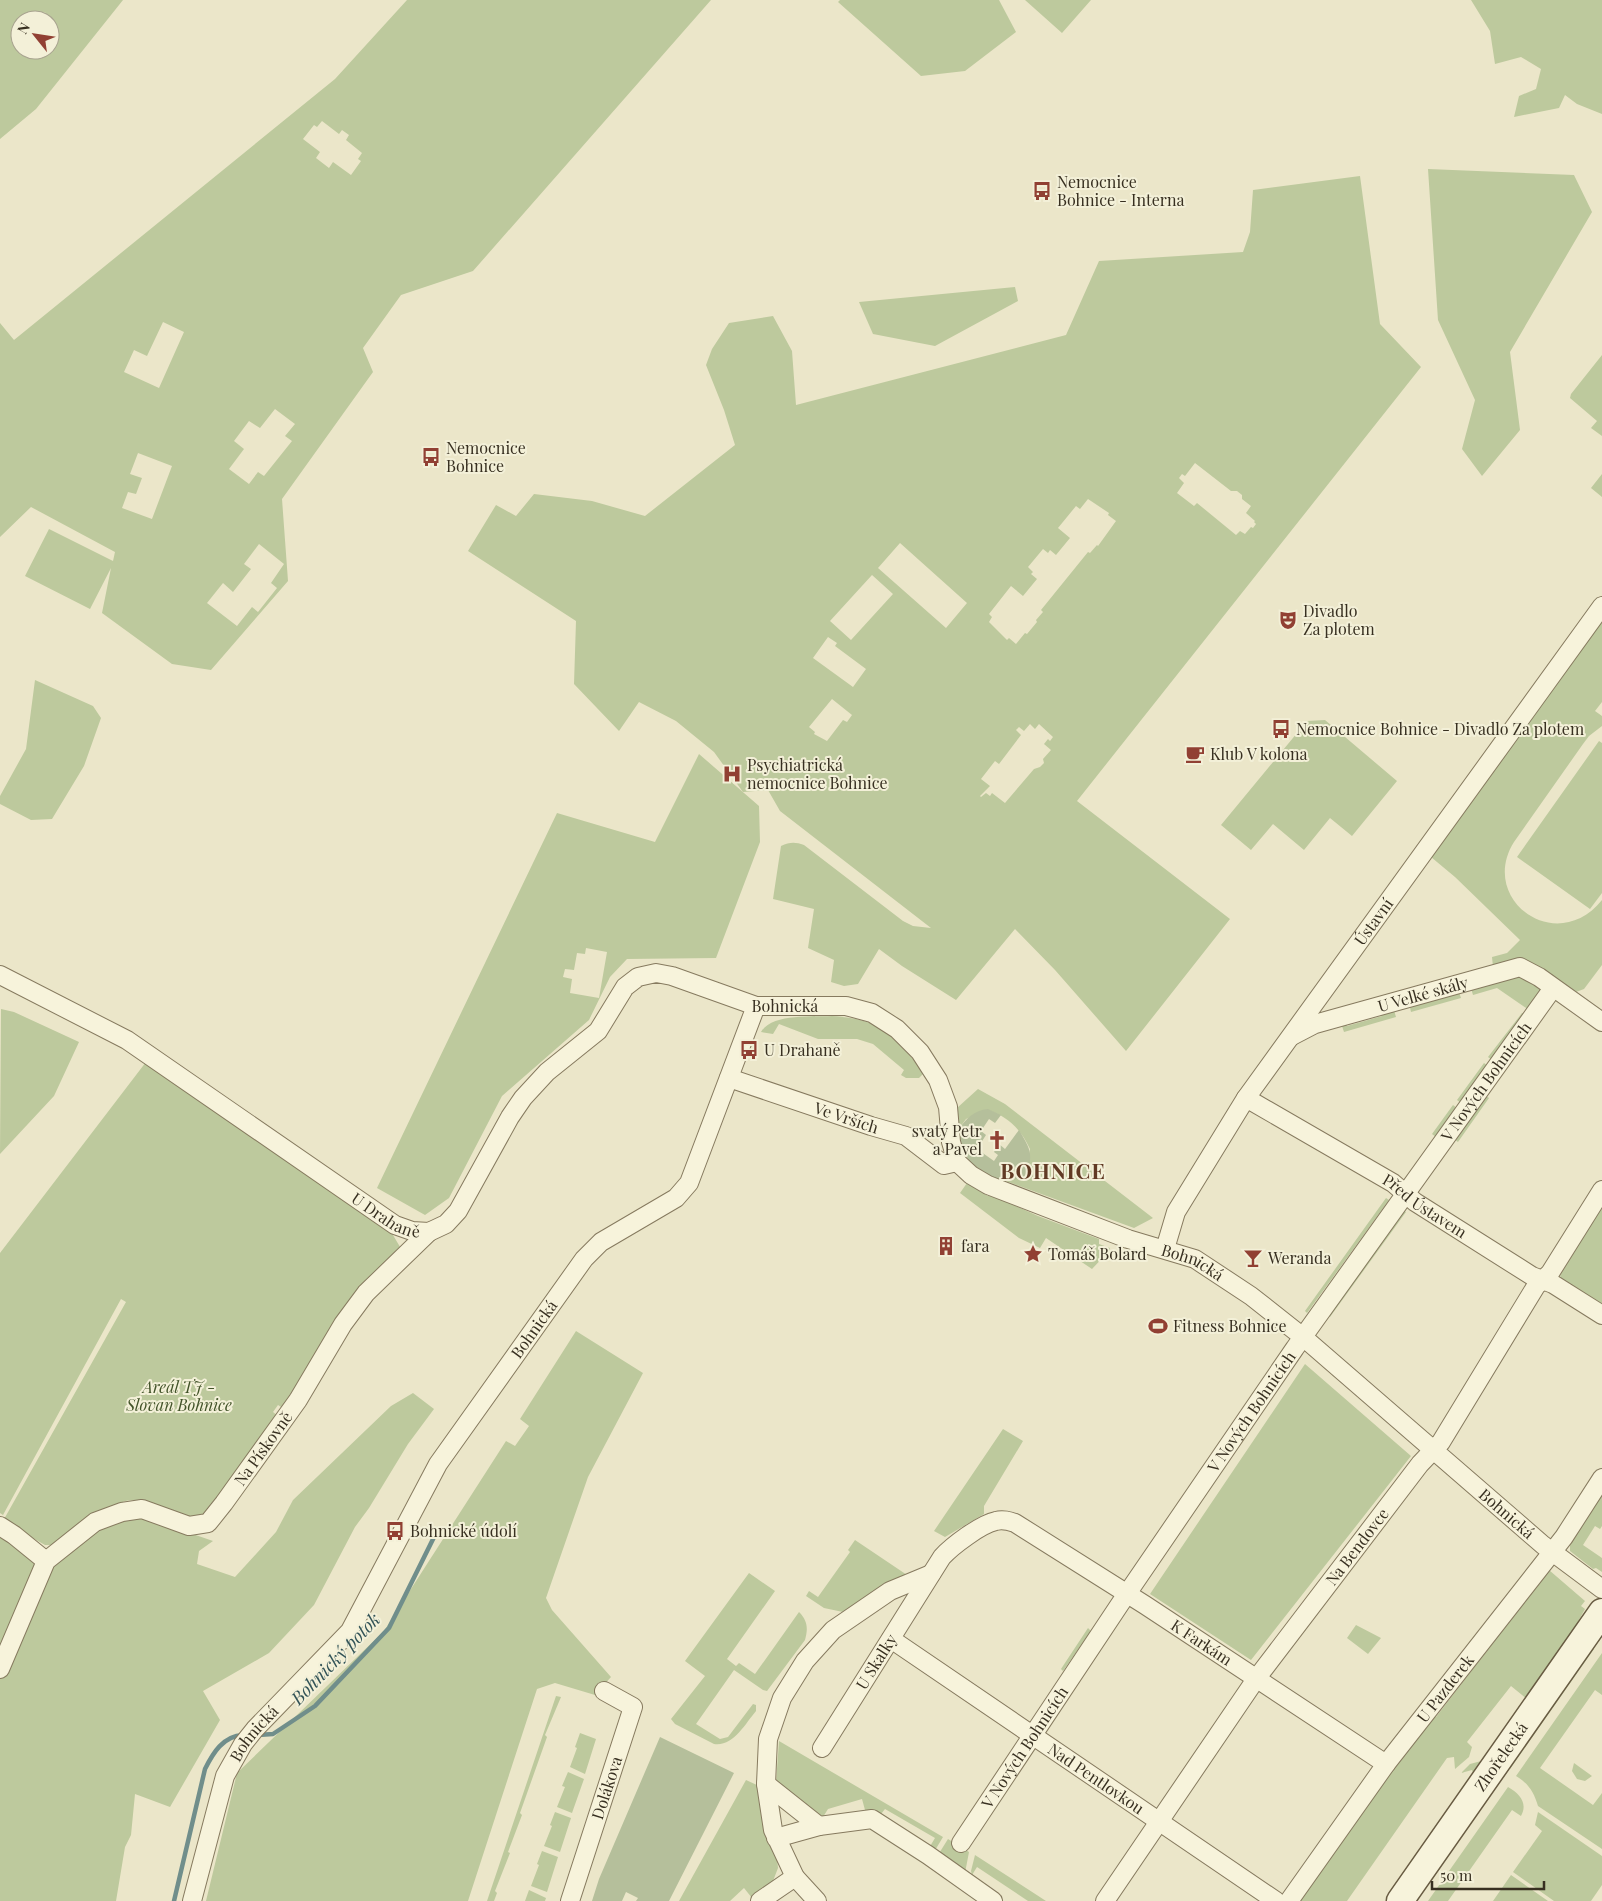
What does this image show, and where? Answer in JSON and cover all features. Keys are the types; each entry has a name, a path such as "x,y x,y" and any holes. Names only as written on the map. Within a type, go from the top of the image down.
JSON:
{"street":[{"name":"Ústavní","path":"1165,1249 1176,1212 1246,1098 1602,606"},
{"name":"U Velké skály","path":"1289,1038 1314,1024 1520,967 1539,977 1602,1022"},
{"name":"U Drahaně","path":"3,981 127,1040 395,1225 412,1231 429,1232 446,1224 458,1211 510,1117 523,1098 547,1072 598,1031 625,987 638,977 656,973 672,976 756,1006"},
{"name":"V Nových Bohnicích","path":"961,1843 1127,1594 1303,1337 1553,988"},
{"name":"Bohnická","path":"192,1901 225,1776 243,1744 255,1729 350,1630 438,1464 584,1258 601,1242 676,1198 689,1183 756,1006 846,1006 872,1013 897,1028 920,1052 938,1080 948,1107 951,1142 957,1162 971,1176 988,1185 1128,1239 1195,1259 1251,1296 1303,1337 1553,1552 1602,1589"},
{"name":"Ve Vrších","path":"729,1078 906,1136 944,1165 957,1162"},
{"name":"Před Ústavem","path":"1246,1098 1393,1183 1415,1202 1541,1281 1553,1284 1602,1315"},
{"name":"Na Bendovce","path":"1105,1901 1256,1679 1420,1464 1444,1436 1536,1286 1550,1273 1602,1190"},
{"name":"Na Pískovně","path":"46,1561 95,1522 122,1512 142,1509 189,1526 208,1523 298,1400 343,1324 360,1301 429,1232"},
{"name":"U Pazderek","path":"1289,1901 1386,1764 1553,1552 1602,1478"},
{"name":"U Skalky","path":"822,1748 931,1574 952,1546 995,1521 1008,1520 1016,1523"},
{"name":"K Farkám","path":"1016,1523 1386,1764"},
{"path":"0,1526 46,1561 0,1669"},
{"name":"U Skalky","path":"816,1901 794,1877 772,1830 766,1784 768,1739 782,1698 805,1661 833,1630 890,1592 931,1574"},
{"name":"Zhořelecká","path":"1400,1901 1602,1612"},
{"name":"Nad Pentlovkou","path":"891,1639 1276,1901"},
{"name":"Dolákova","path":"570,1901 632,1707 604,1691"},
{"path":"766,1784 819,1826"},
{"path":"776,1838 819,1826 872,1819 928,1855 993,1901"},
{"path":"760,1901 794,1877"}],"green space":[{"path":"0,0 123,0 36,109 0,139"},
{"path":"407,0 711,0 473,271 401,295 363,348 373,372 282,499 288,581 211,670 172,664 102,613 111,568 90,609 25,576 49,529 113,561 115,552 31,507 0,537 0,323 14,340 335,79","holes":["322,121 339,134 342,130 349,135 346,140 362,153 358,159 361,161 351,175 333,162 329,168 316,158 320,152 303,139 314,125 317,127","163,322 184,332 159,388 124,372 134,350 147,356","275,409 295,424 285,436 292,441 264,476 258,472 249,484 229,469 244,449 234,441 249,421 260,428","138,453 172,466 152,519 122,508 128,492 136,494 142,478 130,474","259,544 284,564 271,583 277,588 258,612 252,607 237,626 207,603 223,583 233,592 251,569 244,564"]},
{"path":"840,0 999,0 1016,32 965,71 921,76 838,2"},
{"path":"1025,0 1091,0 1062,33"},
{"path":"1471,0 1602,0 1602,114 1577,104 1565,95 1559,108 1514,117 1519,96 1536,89 1541,69 1521,57 1495,64 1490,31"},
{"path":"1428,169 1574,175 1592,212 1510,352 1520,430 1482,476 1462,449 1475,400 1438,320"},
{"path":"1360,176 1380,324 1421,367 1077,801 1230,919 1126,1051 1055,970 1015,929 956,1000 879,949 858,984 844,986 831,982 834,960 808,948 814,909 773,899 781,846 792,843 804,845 903,921 913,926 931,928 780,811 768,790 743,792 714,752 676,721 639,702 619,731 574,684 576,621 468,551 496,505 516,516 534,494 592,501 645,516 735,445 724,410 706,365 712,349 729,323 773,316 792,351 796,405 1066,335 1099,261 1243,252 1250,232 1253,190","holes":["1195,463 1231,491 1237,491 1242,495 1242,499 1251,506 1246,513 1256,524 1245,534 1240,531 1236,535 1197,503 1194,506 1177,493 1184,483 1179,478 1182,474 1185,476","1088,499 1109,513 1108,515 1116,521 1098,546 1090,553 1088,552 1041,610 1043,612 1027,634 1025,633 1016,644 1009,638 1007,640 989,622 992,617 989,614 1011,586 1023,596 1037,579 1031,574 1033,572 1028,567 1043,549 1048,553 1050,550 1056,555 1070,538 1058,528 1076,506 1080,509","900,543 967,603 946,628 878,568","872,575 893,594 851,640 830,621","828,637 837,643 835,646 866,669 853,687 813,658","832,699 852,715 847,722 843,720 827,741 814,734 815,732 809,727","1030,724 1035,729 1039,724 1053,737 1044,744 1051,750 1043,759 1044,763 1034,769 1005,803 992,793 990,796 986,793 981,797 990,786 981,779 995,761 999,764 1021,735 1016,730 1019,727 1024,731"]},
{"path":"1015,287 1018,301 935,346 873,334 859,302"},
{"path":"1602,355 1602,436 1591,428 1597,421 1570,398 1571,394"},
{"path":"1602,474 1602,497 1591,488"},
{"path":"1602,621 1602,702 1595,711 1602,716 1602,726 1589,736 1514,842 1506,863 1506,883 1514,900 1527,914 1544,922 1564,923 1584,916 1602,900 1602,965 1584,989 1576,992 1493,967 1492,957 1507,953 1520,940 1455,877 1431,857"},
{"path":"35,680 93,706 101,718 84,766 52,819 31,820 0,804 0,796 26,749"},
{"path":"1325,720 1397,781 1352,836 1330,818 1304,850 1273,824 1251,850 1221,825 1307,721"},
{"path":"1599,741 1602,743 1602,893 1590,909 1517,857"},
{"path":"699,754 759,806 760,842 716,958 627,959 610,977 589,1020 502,1096 449,1198 425,1215 377,1188 557,813 655,842","holes":["586,948 607,952 599,998 570,993 572,979 563,977 565,969 574,970 577,953 585,954"]},
{"path":"1517,973 1542,988 1529,1010 1497,988 1473,995 1470,985"},
{"path":"1458,989 1461,998 1411,1012 1409,1003"},
{"path":"1393,1007 1396,1017 1344,1032 1341,1023 1346,1021 1347,1026 1382,1016 1380,1011"},
{"path":"1,1009 14,1012 79,1042 54,1096 0,1154"},
{"path":"1522,1013 1525,1013 1492,1060 1488,1057"},
{"path":"804,1016 832,1016 863,1021 886,1031 905,1048 923,1074 919,1078 906,1078 901,1075 904,1070 873,1044 857,1039 818,1039 779,1024 773,1034 761,1032 766,1026 783,1019"},
{"name":"Areál TJ - Slovan Bohnice","path":"146,1062 390,1230 406,1257 284,1409 278,1405 273,1412 278,1416 209,1515 197,1520 148,1502 124,1501 91,1518 52,1545 45,1545 3,1521 126,1302 121,1299 3,1515 0,1513 0,1253"},
{"path":"1484,1063 1488,1066 1461,1103 1457,1100"},
{"path":"978,1089 1005,1104 1153,1218 1134,1228 1003,1180 1025,1178 1030,1149 1014,1125 1002,1116 988,1110 966,1119 958,1130 957,1108"},
{"path":"1486,1096 1489,1098 1458,1142 1454,1139"},
{"path":"1453,1105 1457,1108 1436,1137 1432,1134"},
{"path":"988,1109 1001,1115 995,1123 989,1119 981,1131 986,1135 977,1149 994,1161 998,1155 994,1152 999,1144 1005,1149 1019,1130 1030,1153 1030,1164 1025,1178 1001,1180 992,1178 977,1169 966,1156 959,1139 958,1130 971,1116 979,1111"},
{"path":"967,1183 988,1196 989,1194 1038,1216 1099,1239 1099,1244 1110,1248 1110,1250 1092,1269 1046,1238 1040,1248 1019,1238 960,1193"},
{"path":"1386,1198 1389,1200 1307,1313 1305,1311"},
{"path":"1602,1207 1602,1305 1561,1278 1560,1275"},
{"path":"1403,1210 1406,1212 1330,1317 1327,1315"},
{"path":"576,1331 643,1373 588,1477 546,1598 552,1610 611,1677 595,1695 555,1683 537,1689 468,1901 206,1901 237,1773 384,1631 506,1441 515,1446 529,1426 520,1419"},
{"path":"1305,1364 1411,1456 1251,1660 1150,1594"},
{"path":"413,1393 434,1409 408,1444 369,1508 355,1527 314,1605 269,1653 203,1691 220,1720 170,1807 135,1794 131,1835 125,1847 116,1901 0,1901 0,1532 53,1561 95,1527 132,1513 213,1541 199,1551 197,1564 235,1577 276,1532 293,1500 391,1406"},
{"path":"1003,1429 1023,1441 984,1506 984,1514 945,1537 934,1531"},
{"path":"1602,1485 1602,1526 1600,1529 1595,1526 1583,1545 1602,1558 1602,1572 1596,1568 1593,1569 1570,1551 1570,1544 1567,1541"},
{"path":"855,1540 910,1577 843,1612 824,1608 806,1596 809,1591 818,1597 850,1552 848,1550"},
{"path":"1549,1570 1585,1601 1581,1606 1585,1609 1564,1647 1527,1699 1511,1686 1467,1742 1472,1747 1469,1757 1455,1769 1454,1757 1447,1758 1347,1901 1298,1901 1374,1790 1436,1717"},
{"path":"749,1573 775,1591 727,1659 736,1666 739,1663 755,1674 799,1612 806,1622 806,1636 767,1691 734,1670 696,1724 720,1739 728,1737 753,1704 756,1705 756,1711 733,1738 721,1744 714,1744 675,1724 671,1719 705,1676 685,1661"},
{"path":"1356,1625 1381,1638 1368,1654 1347,1638"},
{"path":"1088,1628 1091,1631 1063,1671 1061,1669"},
{"path":"1590,1646 1594,1649 1510,1769 1510,1763"},
{"path":"1602,1653 1602,1695 1595,1690 1540,1768 1593,1805 1602,1793 1602,1849 1538,1806 1530,1788 1516,1776"},
{"path":"556,1696 561,1697 545,1735 547,1737 520,1813 522,1815 508,1852 510,1853 495,1891 497,1893 494,1901 487,1901"},
{"path":"580,1733 596,1739 585,1774 570,1767"},
{"path":"660,1737 734,1773 669,1901 636,1901 638,1898 626,1892 622,1901 592,1901 599,1879"},
{"path":"779,1741 943,1837 934,1852 929,1848 935,1838 885,1809 881,1814 865,1810 862,1799 828,1809 823,1817 776,1783"},
{"path":"1485,1760 1474,1776 1472,1770 1461,1773 1470,1764"},
{"path":"1574,1763 1592,1776 1585,1781 1577,1779 1572,1771"},
{"path":"568,1772 584,1779 572,1813 557,1807 565,1787 562,1786"},
{"path":"746,1780 759,1786 760,1807 777,1858 778,1868 773,1881 752,1898 744,1888 730,1901 679,1901"},
{"path":"1508,1787 1522,1799 1524,1807 1521,1816 1512,1810 1448,1901 1428,1901"},
{"path":"555,1812 571,1818 560,1852 544,1846"},
{"path":"1538,1812 1602,1856 1602,1885 1591,1901 1554,1901 1513,1872 1542,1831 1535,1825"},
{"path":"948,1839 969,1852 965,1873 938,1855"},
{"path":"542,1851 558,1857 547,1892 531,1886"},
{"path":"975,1855 1046,1901 1028,1901 977,1867 972,1875 971,1871"},
{"path":"1511,1875 1548,1901 1493,1901"},
{"path":"529,1890 546,1898 545,1901 525,1901"}],"waterway":[{"name":"Bohnický potok","path":"258,1735 273,1734 315,1706 389,1628 438,1529"},
{"name":"Bohnický potok","path":"174,1901 205,1769 215,1751 224,1742 230,1738 243,1735"}],"place":[{"name":"Nemocnice Bohnice - Interna","path":"1042,191"},
{"name":"Nemocnice Bohnice","path":"431,457"},
{"name":"Divadlo Za plotem","path":"1288,620"},
{"name":"Nemocnice Bohnice - Divadlo Za plotem","path":"1281,729"},
{"name":"Klub V kolona","path":"1195,754"},
{"name":"Psychiatrická nemocnice Bohnice","path":"732,774"},
{"name":"U Drahaně","path":"749,1050"},
{"name":"svatý Petr a Pavel","path":"997,1140"},
{"name":"fara","path":"946,1246"},
{"name":"Tomáš Bolard","path":"1033,1254"},
{"name":"Weranda","path":"1253,1258"},
{"name":"Fitness Bohnice","path":"1158,1326"},
{"name":"Bohnické údolí","path":"395,1531"}],"district":[{"name":"BOHNICE","path":"1053,1172"}]}
